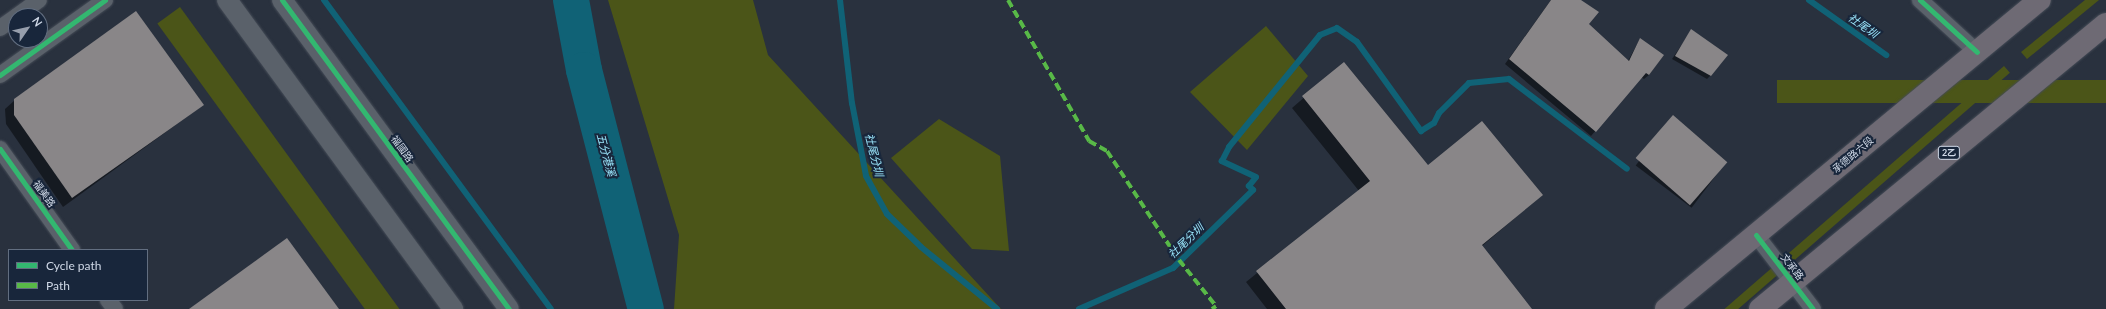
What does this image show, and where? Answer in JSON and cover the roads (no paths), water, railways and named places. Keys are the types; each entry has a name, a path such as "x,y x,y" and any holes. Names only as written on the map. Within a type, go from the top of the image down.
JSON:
{"main road":[{"name":"承德路六段","path":"1666,309 2040,0"},
{"name":"2乙","path":"1760,309 2106,24"}],"street":[{"path":"28,8 39,0"},
{"path":"0,75 105,0"},
{"path":"227,0 453,309"},
{"name":"福國路","path":"282,0 509,309"},
{"path":"1920,0 1977,52"},
{"name":"福美路","path":"0,149 71,249"},
{"name":"文承路","path":"1756,235 1814,309"},
{"path":"109,301 115,309"}],"waterway":[{"path":"324,0 551,309"},
{"name":"五分港溪","path":"571,0 584,70 646,309"},
{"name":"社尾分圳","path":"840,0 852,103 866,176 887,214 921,247 997,309"},
{"name":"社尾圳","path":"1809,0 1886,55"},
{"path":"1079,309 1173,268 1253,190 1249,186 1256,177 1222,161 1229,147 1320,35 1337,28 1357,42 1421,131 1434,123 1439,113 1469,83 1509,79 1627,169"}]}
